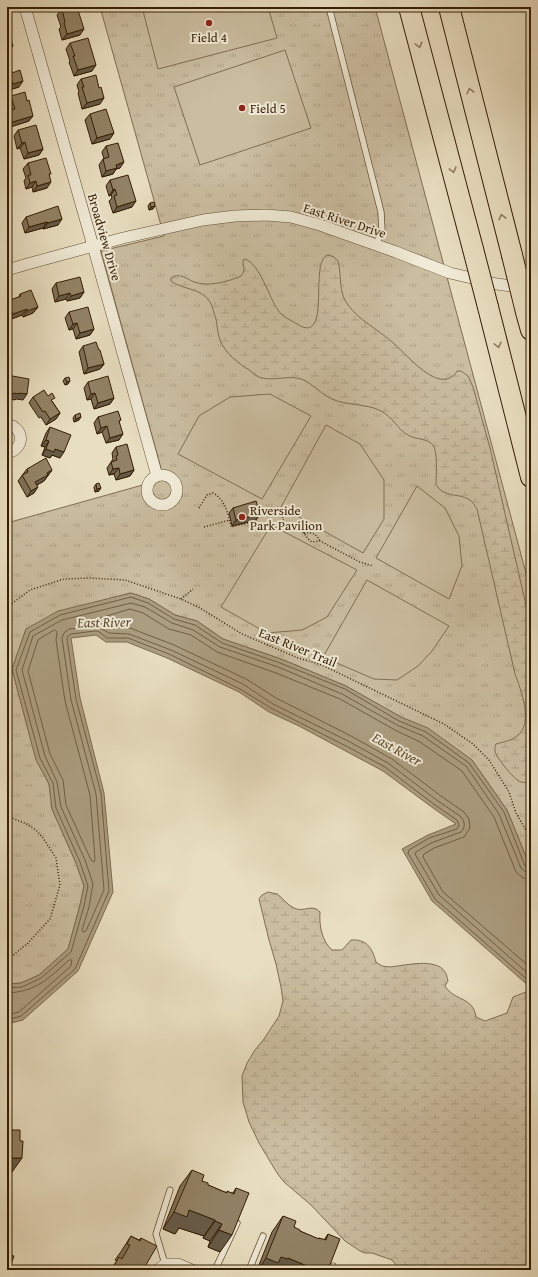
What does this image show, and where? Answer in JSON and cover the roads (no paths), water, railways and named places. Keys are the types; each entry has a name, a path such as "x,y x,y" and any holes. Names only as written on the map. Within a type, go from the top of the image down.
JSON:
{"highway":[{"path":"409,7 531,477"},
{"path":"449,7 529,321"}],"street":[{"name":"Broadview Drive","path":"25,7 157,476"},
{"name":"East River Drive","path":"7,270 123,238 203,220 258,215 292,218 320,225 450,272 497,284 531,288"},
{"path":"7,424 16,428 20,436 20,441 16,449 7,453"},
{"path":"161,1267 178,1264 192,1270"}],"lane":[{"path":"329,7 381,212 382,232 376,244"},
{"path":"161,1267 156,1234 170,1190"},
{"path":"215,1270 237,1223"},
{"path":"249,1270 263,1236"}],"water":[{"name":"East River","path":"131,593 149,599 175,615 197,621 223,639 281,659 346,686 401,717 428,728 472,760 507,810 531,869 531,988 432,901 402,849 428,835 456,824 383,771 299,726 269,712 239,692 167,658 127,642 106,642 96,635 71,638 80,698 104,793 113,892 78,971 23,1020 7,1024 7,984 21,983 39,975 68,949 84,886 76,863 52,809 49,784 36,760 12,669 26,629 58,611"}],"place":[{"name":"Field 4","path":"209,23"},
{"name":"Field 5","path":"242,108"},
{"name":"Riverside Park Pavilion","path":"242,517"}]}
